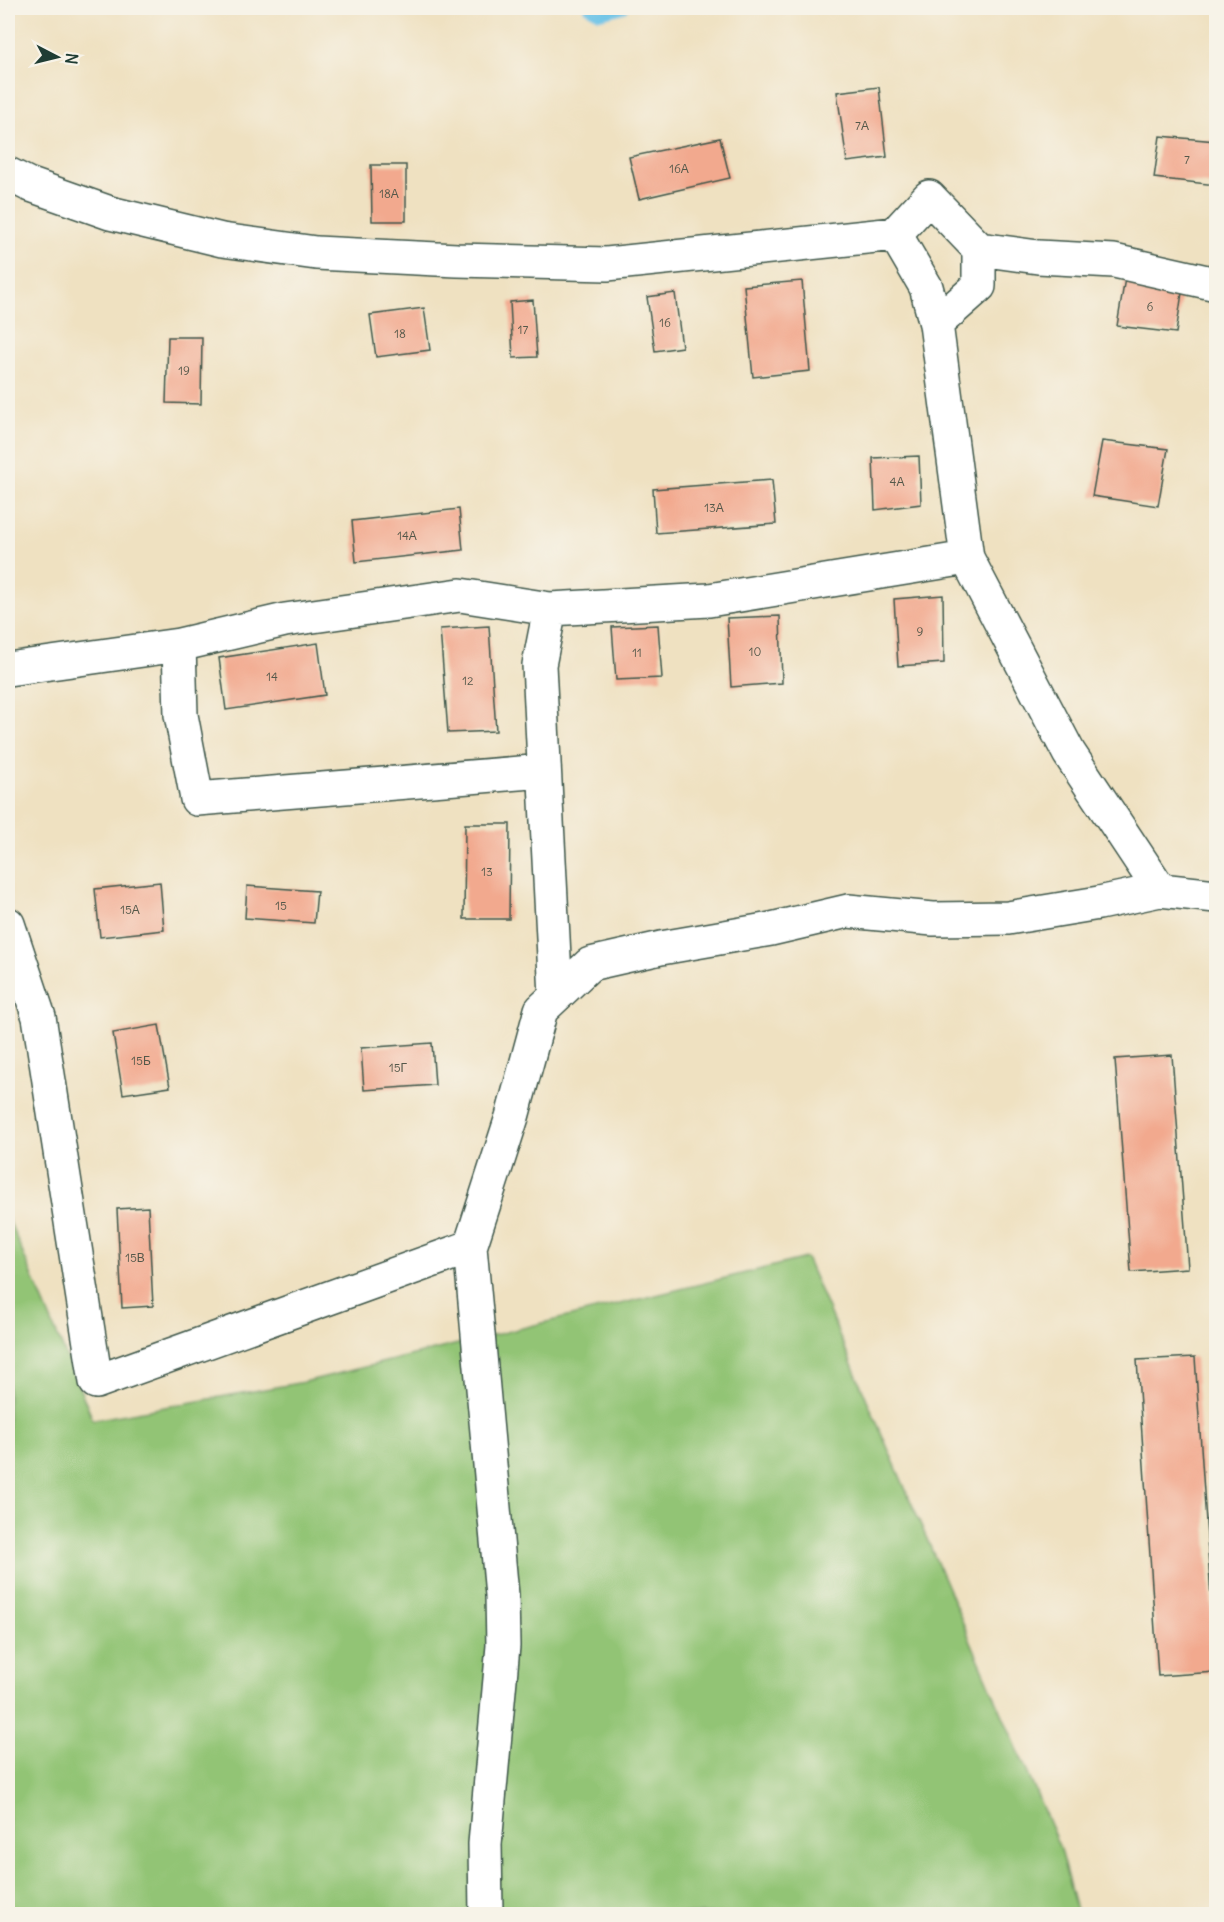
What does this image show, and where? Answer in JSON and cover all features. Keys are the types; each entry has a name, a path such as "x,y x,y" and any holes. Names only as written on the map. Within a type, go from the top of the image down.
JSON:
{"street":[{"path":"8,174 28,184 110,213 222,240 316,253 607,264 895,234 929,197 979,249 1038,257 1114,261 1216,284"},
{"path":"895,234 926,287 936,324 967,558 1069,753 1160,890"},
{"path":"979,249 979,286"},
{"path":"936,324 979,286 1038,257"},
{"path":"8,669 179,645 285,620 460,595 550,609 710,600 967,558"},
{"path":"550,609 539,665 556,996"},
{"path":"179,645 181,715 197,799 544,771"},
{"path":"486,1914 485,1844 503,1646 502,1595 470,1247 512,1117 541,1010 590,964 848,912 933,919 1008,918 1160,890 1216,897"},
{"path":"8,924 39,1017 96,1382 470,1247"}],"green space":[{"path":"8,1218 93,1420 304,1382 806,1258 1059,1846 1077,1914 8,1914"}],"building":[{"path":"879,87 887,157 847,162 837,92"},
{"path":"1160,136 1216,141 1216,185 1154,178"},
{"path":"720,138 730,178 639,199 629,157"},
{"path":"371,165 406,165 406,221 372,221"},
{"path":"1125,278 1183,286 1176,333 1117,326"},
{"path":"802,281 810,371 753,377 744,286"},
{"path":"675,293 682,347 655,351 647,297"},
{"path":"533,300 537,357 513,358 510,302"},
{"path":"424,308 430,350 376,357 370,315"},
{"path":"168,337 202,337 201,404 166,403"},
{"path":"1102,441 1168,449 1158,506 1092,496"},
{"path":"919,456 921,504 875,510 873,458"},
{"path":"772,480 776,524 656,533 653,489"},
{"path":"459,509 463,550 356,562 352,521"},
{"path":"943,595 944,663 898,666 894,599"},
{"path":"780,616 782,683 731,687 727,618"},
{"path":"658,625 662,678 616,680 612,627"},
{"path":"489,626 496,731 448,733 440,629"},
{"path":"318,643 325,695 226,710 219,658"},
{"path":"465,824 510,824 509,919 464,919"},
{"path":"160,882 164,930 100,937 95,889"},
{"path":"247,886 317,891 314,923 245,918"},
{"path":"159,1025 170,1087 123,1094 113,1033"},
{"path":"432,1043 435,1085 364,1090 361,1048"},
{"path":"1172,1055 1188,1268 1131,1272 1115,1059"},
{"path":"148,1207 153,1306 122,1308 117,1209"},
{"path":"1195,1357 1216,1672 1158,1676 1137,1360"}],"waterway":[{"path":"261,8 267,8"},
{"path":"589,8 600,14 624,8"}]}
